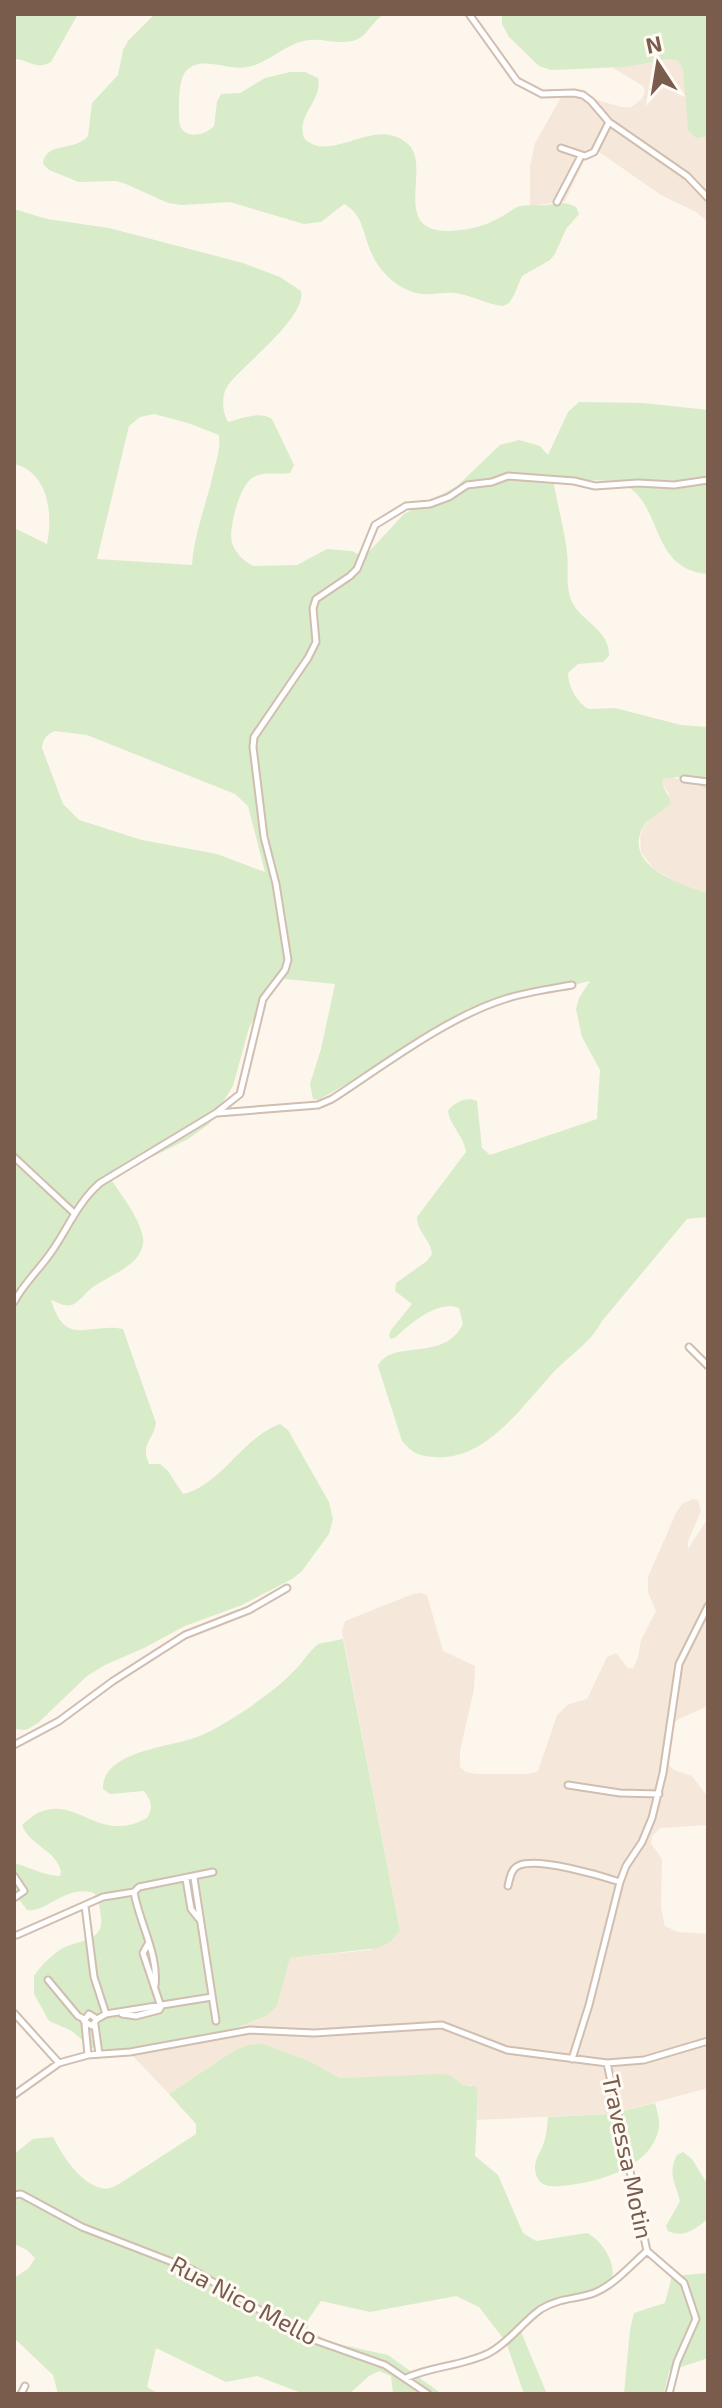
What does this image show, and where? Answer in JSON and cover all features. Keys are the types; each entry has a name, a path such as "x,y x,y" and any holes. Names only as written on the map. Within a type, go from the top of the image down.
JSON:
{"street":[{"path":"469,14 517,81 542,94 583,95 609,122 674,166 708,198"},
{"path":"561,148 581,156 594,152 609,122"},
{"path":"557,202 581,156"},
{"path":"14,1302 51,1254 74,1213 100,1183 216,1113 240,1094 263,999 285,970 288,960 276,884 264,837 254,737 316,642 313,608 316,599 357,569 375,525 406,506 430,504 449,497 467,485 492,482 508,476 574,481 595,486 638,483 674,485 708,480"},
{"path":"684,779 708,782"},
{"path":"216,1113 318,1105 446,1027 493,1003 572,985"},
{"path":"14,1157 74,1213"},
{"path":"689,1347 708,1366"},
{"path":"14,1745 59,1721 113,1681 185,1635 249,1610 287,1588"},
{"path":"572,2059 620,1882 626,1866 648,1831 659,1794 679,1664 708,1606"},
{"path":"568,1785 620,1793 659,1794"},
{"path":"508,1886 514,1869 519,1865 534,1864 599,1875 620,1882"},
{"path":"17,1935 103,1897 213,1872"},
{"path":"14,1876 24,1891 14,1898"},
{"path":"190,1879 216,2021"},
{"path":"134,1892 161,2007"},
{"path":"85,1906 94,1977 106,2014"},
{"path":"48,1980 90,2026 106,2014 143,2016 161,2007 212,1997"},
{"path":"14,2013 59,2063"},
{"path":"88,2055 85,2021 91,2013 96,2021 99,2054"},
{"path":"14,2095 59,2063 88,2055 130,2052 250,2030 314,2033 442,2025 507,2050 607,2063 644,2060 708,2041"},
{"path":"87,2043 97,2041"},
{"name":"Travessa Motin","path":"607,2063 647,2251"},
{"name":"Rua Nico Mello","path":"14,2195 21,2194 82,2227 193,2270 303,2336 371,2359 428,2394"},
{"path":"406,2378 488,2353 508,2340 540,2310 569,2297 594,2293 647,2251 684,2283 696,2319 677,2362 669,2394"},
{"path":"21,2394 25,2386"}],"shaded area":[{"path":"670,59 678,61 683,69 701,138 708,137 708,222 696,212 661,195 599,152 592,152 585,159 565,201 530,206 530,166 535,143 560,99 565,95 581,95 631,107 642,99 643,86 613,68"},
{"path":"670,776 708,790 708,893 678,883 654,869 641,852 643,828 669,794 662,784 663,779"},
{"path":"698,1500 701,1511 688,1541 688,1549 708,1518 708,1706 677,1720 672,1727 667,1758 674,1770 692,1776 708,1797 708,1825 660,1828 652,1836 651,1843 662,1859 661,1908 665,1926 678,1932 708,1934 708,2088 612,2114 477,2120 478,2091 471,2085 464,2087 450,2075 340,2078 309,2061 247,2045 169,2094 130,2053 208,2039 266,2016 277,2006 290,1958 370,1950 400,1931 342,1631 345,1621 413,1594 427,1595 443,1651 475,1666 460,1767 476,1774 528,1774 538,1771 557,1715 569,1704 587,1699 607,1657 616,1653 628,1668 633,1668 641,1640 656,1611 648,1592 648,1577 676,1513 682,1504"}],"green space":[{"path":"14,14 78,14 51,62 36,65 14,59"},
{"path":"155,14 385,14 362,36 352,41 300,42 247,67 193,66 184,74 181,85 179,117 182,130 192,135 214,126 221,94 240,93 265,78 305,72 318,78 319,86 306,115 304,138 315,145 327,147 381,134 395,136 408,144 415,155 415,199 423,224 437,230 465,229 492,222 517,207 559,203 576,207 579,214 566,229 555,254 522,276 509,303 503,306 454,293 422,294 398,285 380,267 359,219 344,204 321,222 304,224 230,202 168,203 116,181 79,182 49,170 43,164 49,152 76,144 88,136 92,103 118,75 128,41"},
{"path":"502,14 708,14 708,137 696,138 688,130 683,69 678,61 670,59 625,67 551,70 539,66 509,37 502,24"},
{"path":"14,209 47,219 109,228 243,263 280,277 301,291 294,314 228,385 223,398 228,422 256,415 272,419 294,465 290,473 252,478 239,498 233,518 232,543 240,556 253,566 297,565 327,549 352,551 364,557 404,514 456,487 500,445 519,440 540,446 548,455 568,412 579,402 643,403 708,410 708,574 688,569 674,559 664,546 642,501 631,489 615,481 553,479 566,543 570,596 577,609 605,639 609,656 603,662 578,664 568,673 574,694 589,709 615,708 681,725 708,727 708,790 677,777 663,779 662,784 671,802 646,823 639,841 647,863 658,872 708,893 708,1217 687,1219 591,1337 500,1430 469,1451 452,1456 434,1457 416,1453 402,1441 378,1366 395,1353 444,1343 463,1324 459,1308 442,1307 425,1314 396,1337 391,1339 389,1336 412,1304 395,1291 396,1283 432,1254 417,1217 466,1152 448,1111 461,1101 477,1101 482,1148 490,1155 597,1119 600,1070 582,1037 576,1009 590,981 489,1005 318,1100 313,1099 310,1084 335,984 276,978 249,1028 233,1086 209,1124 188,1139 110,1178 141,1228 141,1252 130,1264 93,1287 74,1304 65,1305 51,1300 57,1315 71,1329 123,1329 156,1423 146,1447 149,1464 160,1464 168,1471 183,1494 209,1481 254,1440 280,1424 288,1430 329,1502 333,1519 329,1534 302,1571 292,1579 242,1605 185,1626 105,1665 87,1676 38,1723 26,1730 14,1729 14,528 47,544 49,520 46,496 41,485 26,469 14,464","holes":["154,414 219,435 218,452 197,532 192,565 97,559 129,426 140,417","55,731 87,735 235,794 248,806 265,872 217,854 142,840 79,820 63,804 42,748 49,734"]},
{"path":"343,1639 400,1931 390,1942 378,1948 290,1958 277,2006 266,2016 208,2039 130,2053 91,2048 72,2031 49,2021 34,1994 34,1976 61,1949 94,1936 101,1925 100,1911 94,1893 84,1891 65,1895 41,1908 27,1910 14,1893 14,1863 54,1876 60,1876 61,1871 54,1857 31,1838 22,1825 37,1813 56,1809 116,1826 131,1825 147,1818 151,1804 144,1791 110,1794 103,1789 113,1767 138,1753 194,1738 218,1727 273,1690 318,1644"},
{"path":"263,2044 309,2061 340,2078 441,2074 450,2075 464,2086 475,2086 478,2091 475,2156 498,2175 523,2233 536,2241 587,2233 611,2261 611,2283 535,2312 519,2327 547,2394 524,2394 506,2342 479,2307 456,2296 370,2312 321,2301 308,2320 308,2329 329,2342 388,2355 442,2394 393,2394 391,2376 379,2371 349,2394 304,2394 257,2376 226,2382 156,2348 147,2387 159,2394 58,2394 53,2375 14,2338 14,2278 29,2268 35,2258 14,2244 14,2154 33,2139 53,2137 67,2160 86,2180 104,2189 115,2186 196,2134 196,2124 169,2094 235,2050"},
{"path":"655,2103 659,2128 647,2152 636,2162 596,2180 570,2185 547,2186 537,2177 536,2163 545,2139 548,2117 612,2114"},
{"path":"683,2152 692,2159 708,2185 708,2219 679,2234 668,2231 666,2226 680,2201 673,2167 677,2155"},
{"path":"708,2273 708,2358 669,2371 664,2394 624,2394 634,2313 665,2303 672,2276"}]}
